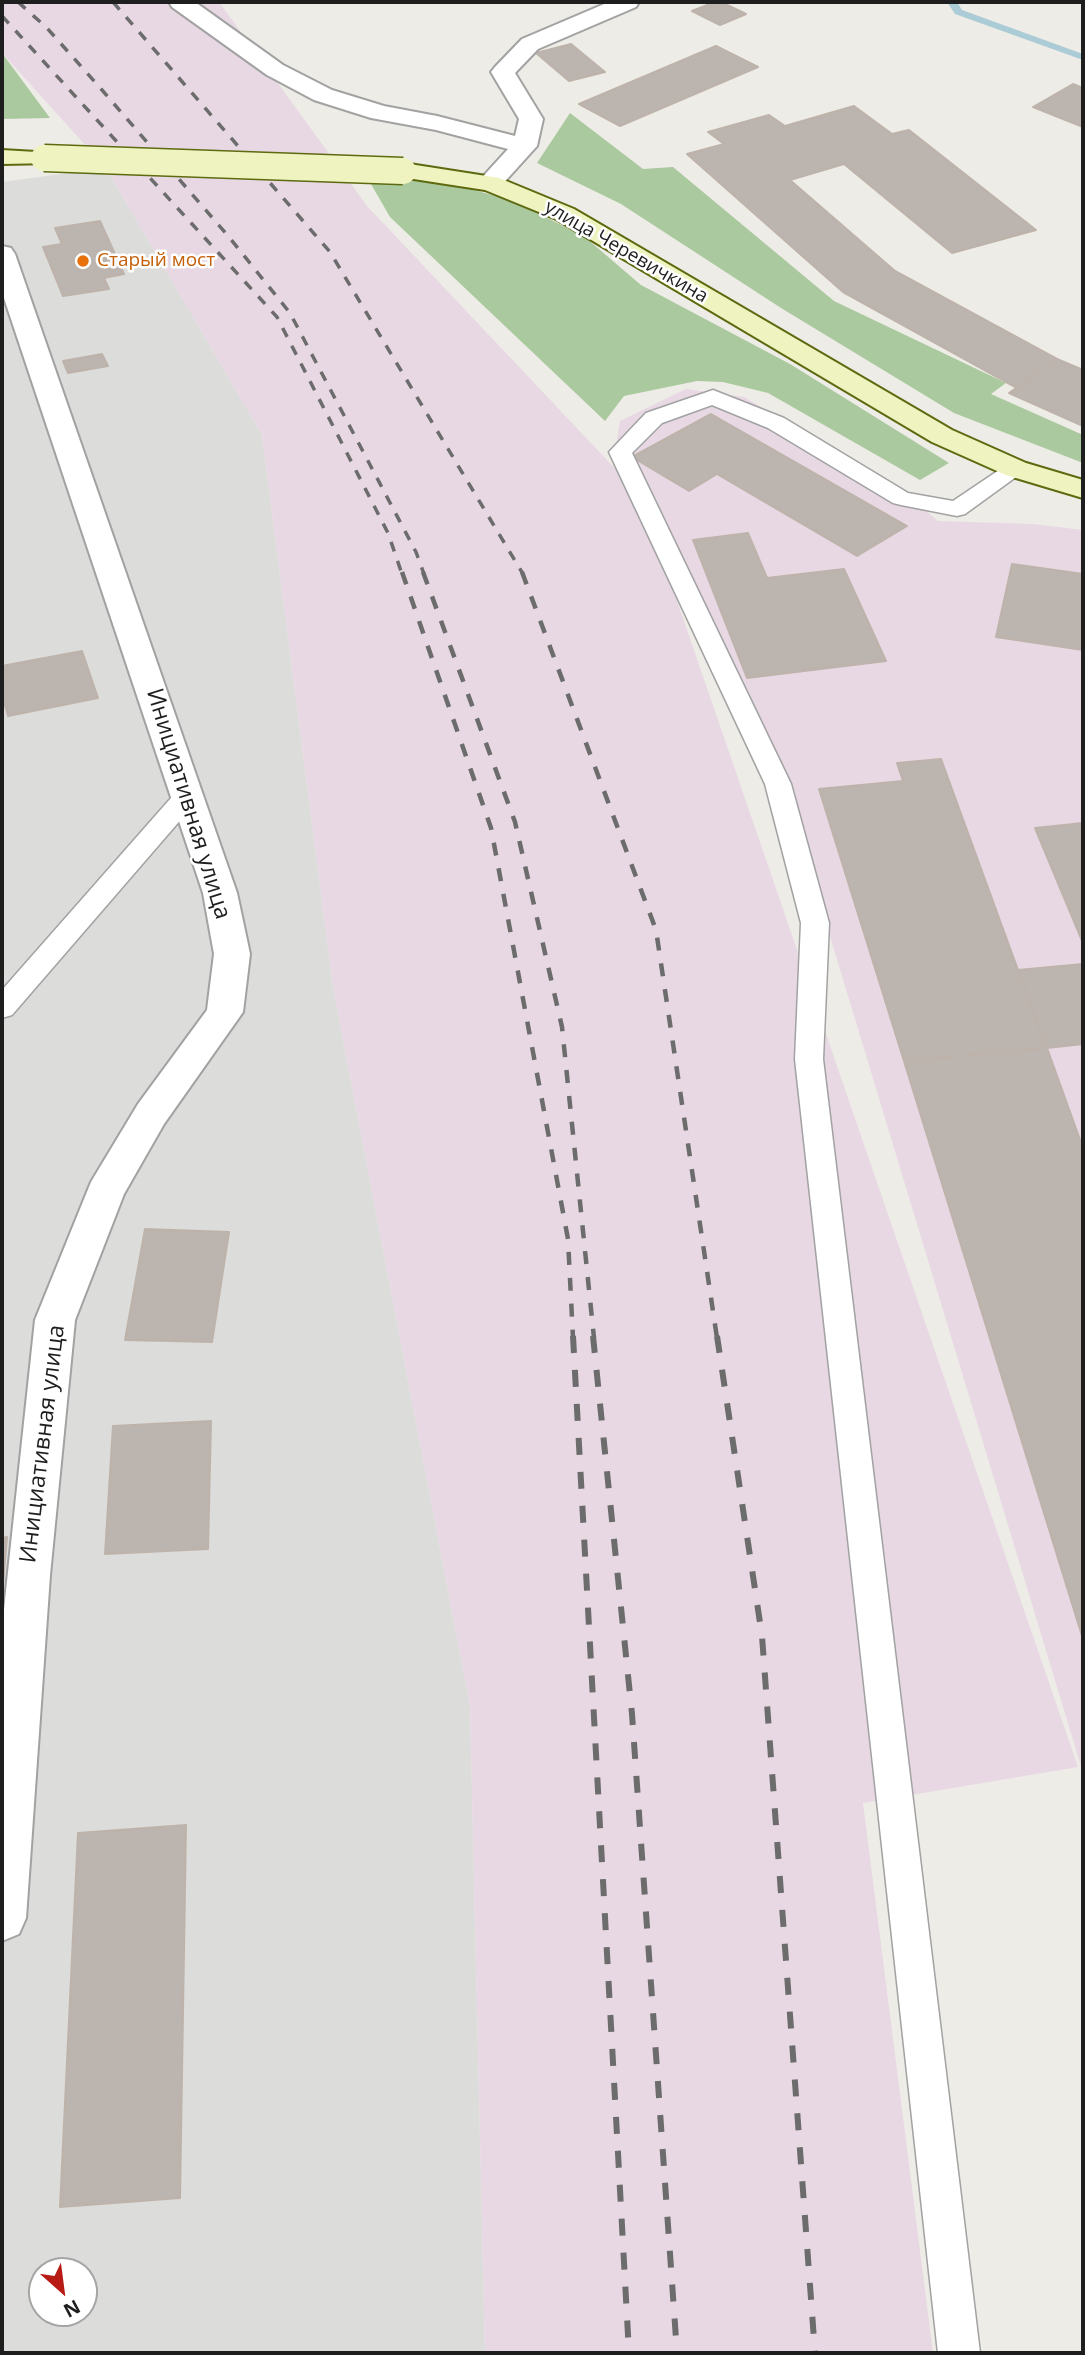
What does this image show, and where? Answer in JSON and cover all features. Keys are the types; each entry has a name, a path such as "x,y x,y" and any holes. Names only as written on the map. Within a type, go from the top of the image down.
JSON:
{"street":[{"path":"180,2 275,70 323,94 380,113 437,123 526,146"},
{"path":"490,183 526,146 531,119 503,72 530,44 628,2"},
{"name":"улица Черевичкина","path":"2,157 403,171 490,183 565,214 942,436 1016,469 1083,489"},
{"name":"Инициативная улица","path":"2,254 220,893 232,954 225,1012 151,1114 105,1192 55,1320 28,1575 2,1918"}],"lane":[{"path":"959,2353 809,1059 815,923 778,784 620,452 654,418 713,397 776,423 901,498 957,509 1016,469"},
{"path":"2,1008 187,796"}],"shaded area":[{"path":"2,2 219,2 367,206 641,496 1078,1767 863,1803 933,2353 485,2353 470,1706 333,987 262,435 106,168 2,53"},
{"path":"106,168 262,435 333,987 470,1706 485,2353 2,2353 2,182"},
{"path":"686,389 744,397 902,490 938,521 1033,524 1083,530 1083,1773 806,857 614,458 620,421"}],"green space":[{"path":"2,53 50,118 2,119"},
{"path":"570,113 643,169 673,167 834,301 1006,383 991,394 1083,435 1083,463 954,413 781,308 621,204 537,163"},
{"path":"364,172 460,186 517,202 586,238 641,285 790,364 949,463 920,480 768,393 723,382 697,381 624,396 605,421 390,217"}],"building":[{"path":"721,2 746,14 720,25 692,11"},
{"path":"571,44 605,72 569,81 536,53"},
{"path":"716,46 758,67 620,126 579,104"},
{"path":"1073,84 1083,88 1083,127 1033,107"},
{"path":"854,106 892,134 909,130 1036,230 952,253 844,164 790,180 895,271 1057,359 1017,388 843,292 687,154 724,144 708,132 769,115 785,126"},
{"name":"Старый мост","path":"100,221 124,274 104,278 109,289 63,296 43,247 62,244 55,228"},
{"path":"102,354 108,366 68,373 63,361"},
{"path":"1057,359 1083,370 1083,426 1009,393"},
{"path":"711,414 907,526 857,556 717,474 689,491 632,457"},
{"path":"748,533 767,578 844,569 886,661 747,678 693,540"},
{"path":"1012,564 1083,574 1083,650 996,637"},
{"path":"82,651 98,698 8,716 2,694 2,666"},
{"path":"941,759 1047,1048 904,1061 819,789 903,781 897,763"},
{"path":"1083,823 1083,943 1035,828"},
{"path":"1083,964 1083,1044 1047,1048 1018,970"},
{"path":"1047,1048 1083,1148 1083,1639 904,1061"},
{"path":"145,1229 229,1232 212,1342 125,1340"},
{"path":"211,1421 208,1549 105,1554 113,1426"},
{"path":"7,1537 2,1596 2,1538"},
{"path":"186,1825 180,2198 60,2207 78,1833"}],"waterway":[{"path":"952,2 958,12 1083,57"}],"railway":[{"path":"18,2 47,28 102,90 229,237 290,313 416,552 424,574"},
{"path":"113,2 330,252 522,573"},
{"path":"2,16 277,317 388,533 402,574"},
{"path":"402,572 491,828 568,1239 573,1338"},
{"path":"423,572 515,822 562,1027 594,1338"},
{"path":"522,573 656,930 717,1338"},
{"path":"573,1336 629,2353"},
{"path":"593,1336 632,1714 677,2353"},
{"path":"717,1336 762,1636 815,2353"}],"place":[{"name":"Старый мост","path":"83,261"}]}
